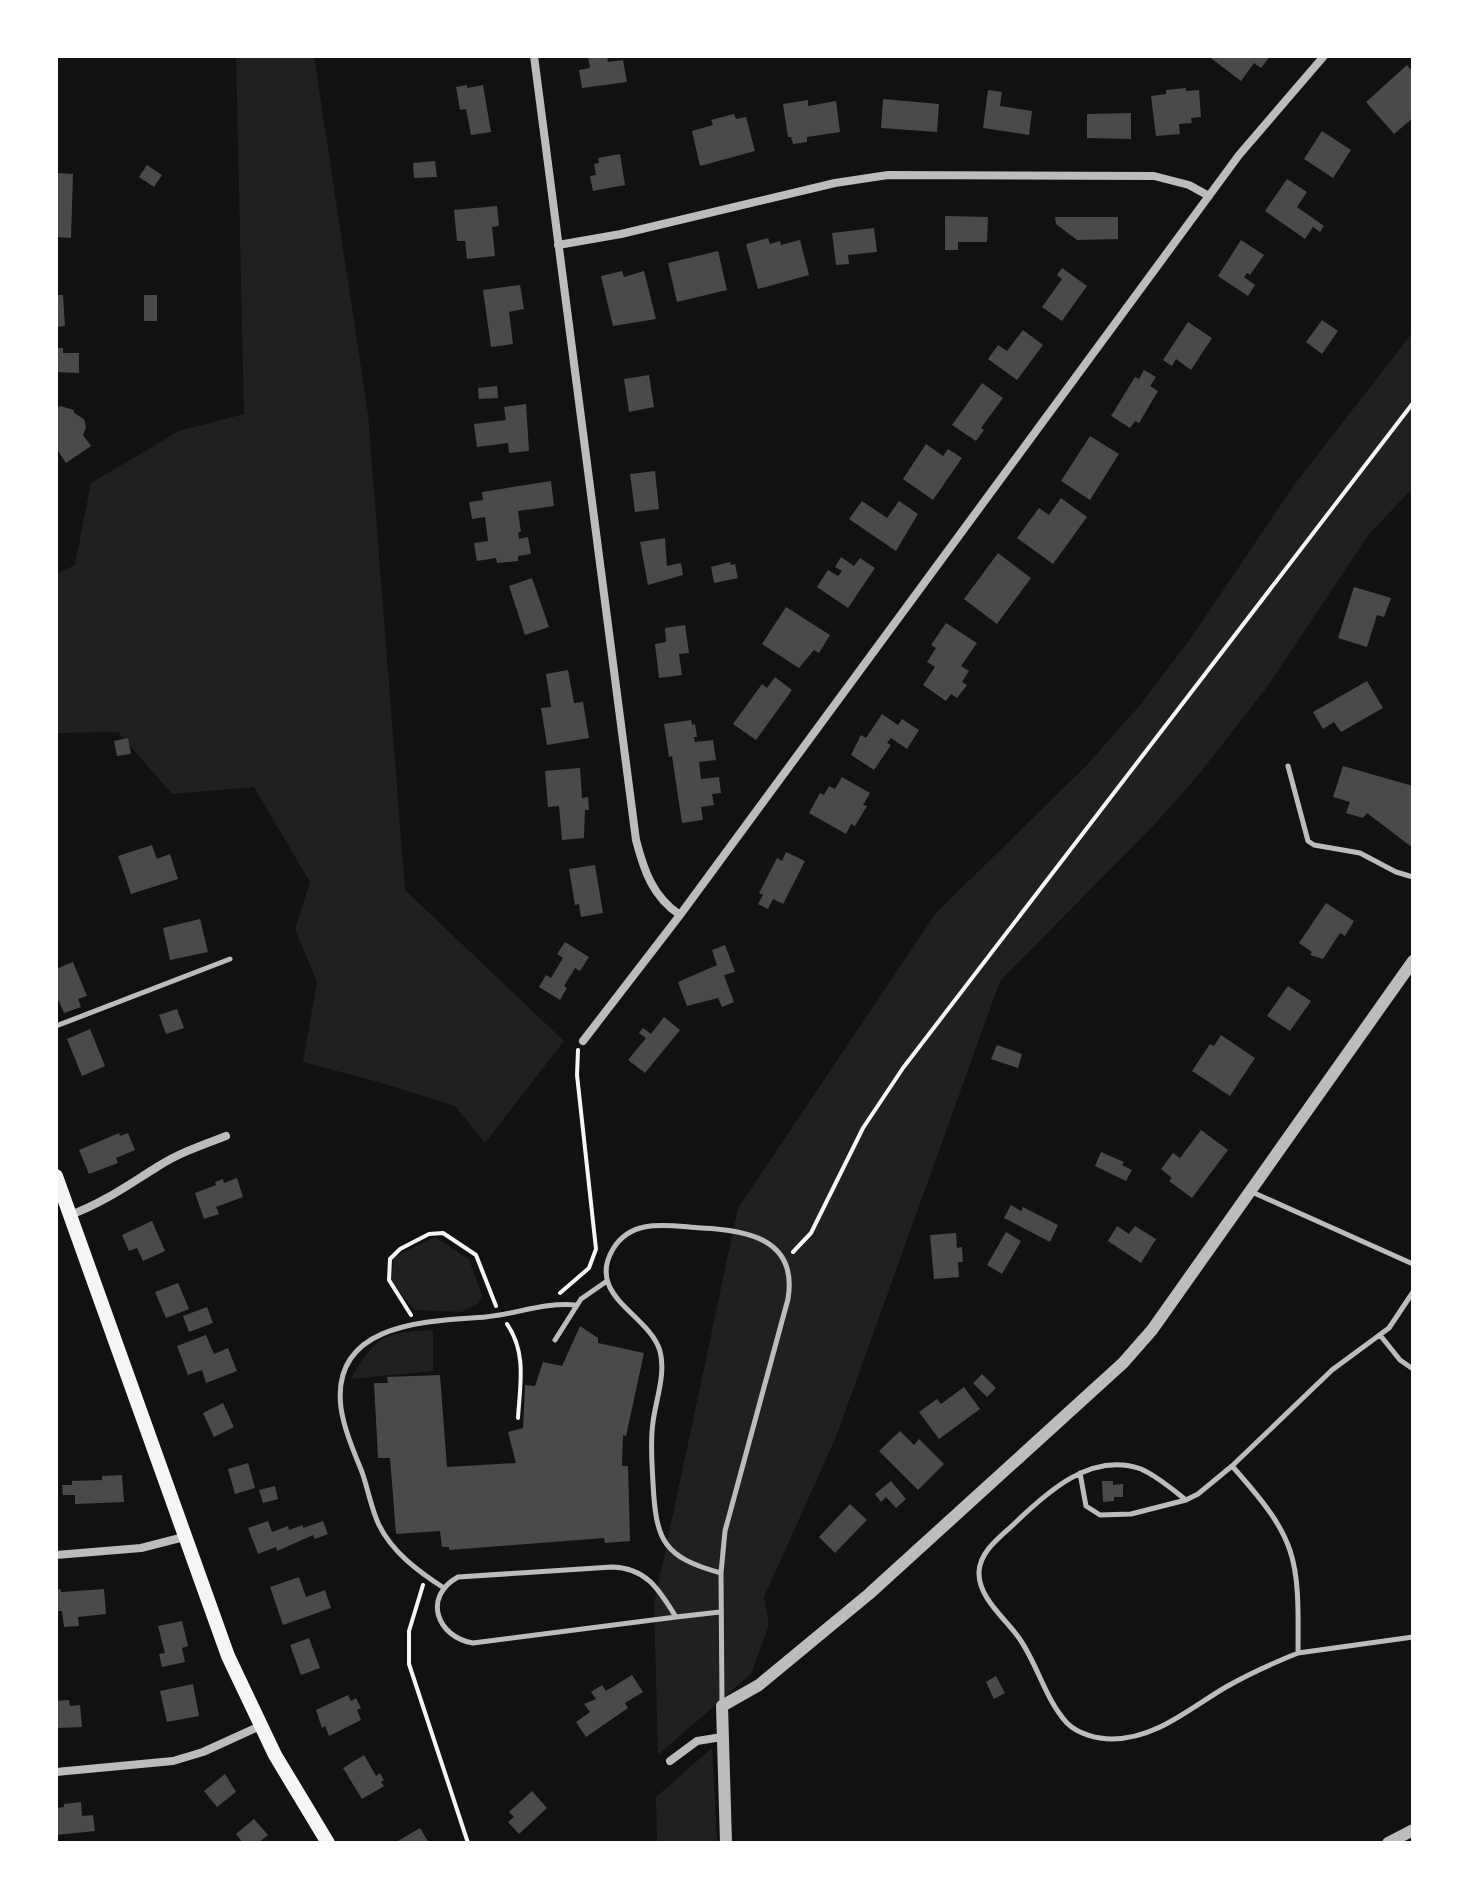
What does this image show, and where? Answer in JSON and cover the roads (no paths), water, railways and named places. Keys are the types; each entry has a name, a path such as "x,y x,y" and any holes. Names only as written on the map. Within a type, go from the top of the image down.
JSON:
{"main road":[{"path":"56,1176 228,1656 260,1726 306,1810 328,1843"}],"street":[{"path":"534,56 636,840 651,884 659,897 680,915"},
{"path":"583,1041 680,915 1209,196 1268,119 1324,56"},
{"path":"558,245 621,234 835,183 902,173 1154,176 1189,185 1209,196"},
{"path":"726,1843 722,1706 759,1685 869,1594 1118,1368 1152,1330 1413,961"},
{"path":"70,1215 112,1197 186,1151 226,1136"},
{"path":"56,1555 141,1548 184,1537"},
{"path":"56,1772 138,1766 181,1759 260,1726"},
{"path":"670,1761 697,1741 722,1737"},
{"path":"1388,1843 1413,1830"}],"lane":[{"path":"1288,766 1308,841 1314,845 1366,855 1396,872 1413,877"},
{"path":"56,1026 230,959"},
{"path":"1251,1191 1413,1264"},
{"path":"721,1573 678,1556 665,1543 657,1526 651,1446 661,1376 660,1352 652,1335 617,1300 607,1281 607,1269 614,1247 627,1233 645,1225 747,1233 764,1240 784,1259 790,1281 788,1299 725,1531 720,1612 722,1706"},
{"path":"555,1340 576,1305 607,1281"},
{"path":"1080,1473 1086,1506 1100,1515 1142,1512 1198,1494 1232,1466 1332,1370 1395,1322 1413,1292"},
{"path":"444,1588 407,1560 379,1526 344,1419 341,1397 349,1364 364,1346 384,1332 416,1322 502,1315 550,1303 576,1305"},
{"path":"1380,1335 1400,1360 1413,1369"},
{"path":"1232,1466 1269,1509 1291,1549 1298,1582 1298,1653"},
{"path":"1186,1500 1140,1469 1095,1468 1080,1473 1047,1493 995,1541 983,1557 979,1575 984,1592 1025,1648 1055,1706 1069,1725 1094,1738 1112,1739 1147,1733 1245,1677 1298,1653 1413,1637"},
{"path":"676,1617 653,1582 640,1572 622,1567 458,1577 444,1588 437,1604 441,1623 455,1638 473,1643 720,1612"}]}
